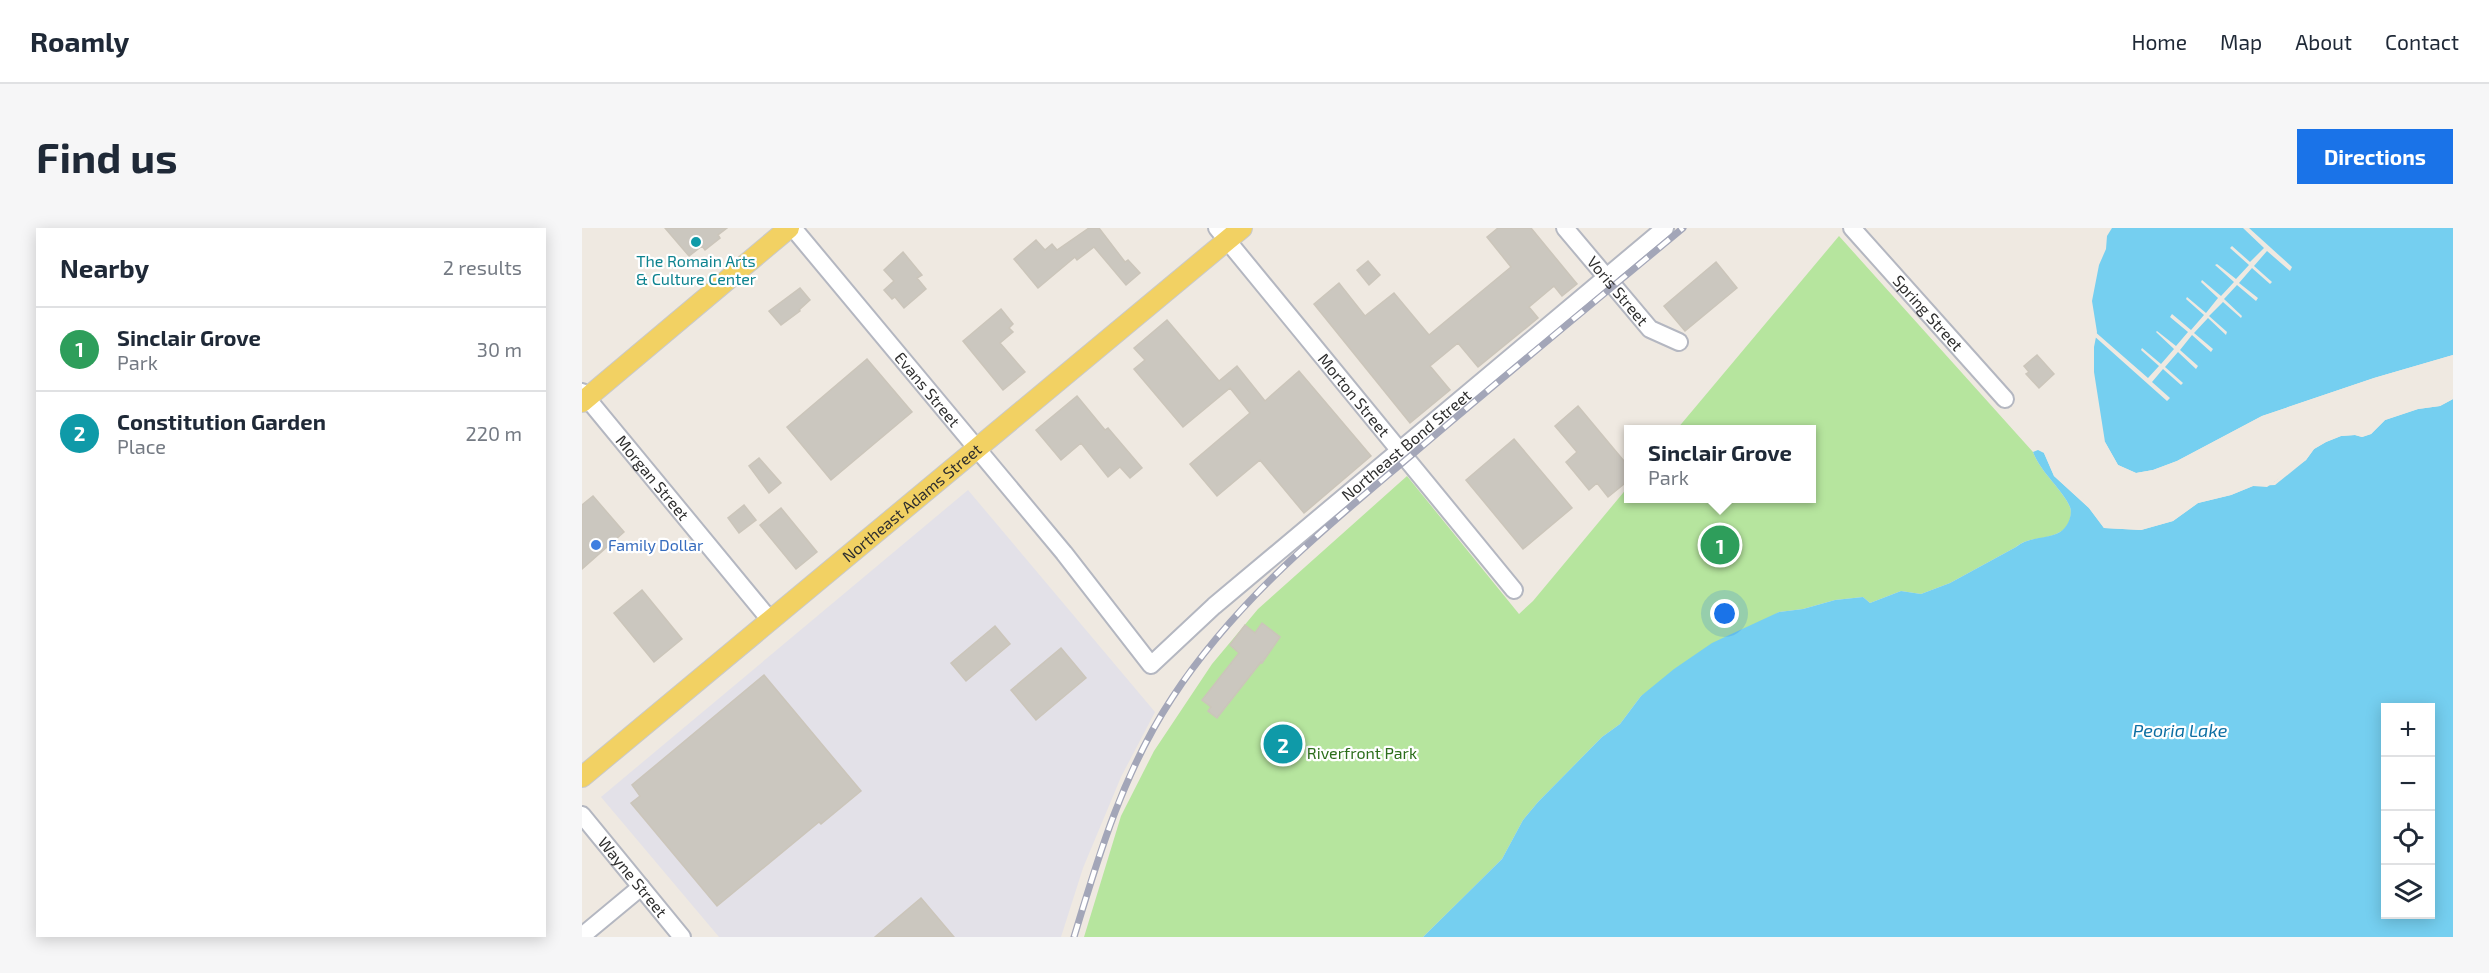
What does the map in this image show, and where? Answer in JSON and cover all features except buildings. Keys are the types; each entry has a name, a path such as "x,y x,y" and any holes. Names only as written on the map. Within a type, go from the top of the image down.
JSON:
{"main road":[{"path":"584,397 791,228"},
{"name":"Northeast Adams Street","path":"582,777 978,448 1229,232"}],"street":[{"name":"Evans Street","path":"791,228 978,448 1151,665"},
{"name":"Voris Street","path":"1565,228 1650,329 1678,342"},
{"name":"Northeast Bond Street","path":"1151,665 1214,606 1665,228"},
{"name":"Spring Street","path":"1852,228 2005,399"},
{"name":"Morton Street","path":"1229,232 1400,450 1514,590"},
{"name":"Morgan Street","path":"584,397 770,620"},
{"name":"Wayne Street","path":"582,815 682,937"},
{"path":"582,936 641,887"}],"shaded area":[{"path":"968,490 1155,712 1121,777 1083,868 1061,937 719,937 601,797"}],"green space":[{"name":"Riverfront Park","path":"1839,236 2033,452 2070,507 2070,518 2063,530 2054,535 2021,544 1950,583 1921,594 1901,591 1870,603 1863,597 1835,600 1803,609 1779,612 1641,696 1620,724 1602,737 1538,802 1523,820 1502,859 1423,937 1084,937 1121,816 1154,751 1212,664 1258,609 1407,476 1519,614 1533,601 1624,492 1624,503 1816,503 1816,425 1680,425"}],"water":[{"path":"2112,228 2453,228 2453,355 2374,378 2262,416 2177,461 2153,470 2136,473 2118,465 2105,442 2094,372 2094,347 2097,332 2092,301 2099,265 2106,249 2107,236"},
{"name":"Peoria Lake","path":"2453,399 2453,937 1423,937 1502,859 1523,820 1538,802 1602,737 1620,724 1641,696 1674,669 1712,643 1779,612 1803,609 1835,600 1863,597 1870,603 1901,591 1921,594 1950,583 2026,541 2063,530 2070,518 2070,507 2033,452 2038,450 2044,453 2054,476 2089,508 2104,528 2141,530 2173,521 2198,503 2231,495 2253,486 2267,487 2306,460 2314,449 2326,442 2341,436 2362,437 2371,434 2385,420 2418,409 2440,406"}],"pier":[{"path":"2243,228 2249,228 2292,267 2290,271 2267,251 2254,266 2272,282 2270,284 2252,268 2239,283 2258,298 2256,301 2237,285 2224,299 2242,316 2241,318 2223,302 2209,316 2227,332 2226,335 2208,318 2194,333 2213,349 2211,352 2192,335 2180,350 2198,366 2196,369 2178,352 2165,367 2183,383 2181,385 2163,369 2152,382 2170,398 2167,401 2093,335 2093,330 2148,378 2159,366 2141,350 2142,348 2161,364 2174,349 2156,332 2176,346 2188,332 2170,317 2172,314 2191,330 2204,315 2186,299 2187,297 2206,313 2218,298 2201,282 2202,280 2221,296 2234,282 2215,265 2217,264 2236,279 2249,265 2230,248 2232,246 2250,262 2264,248"},
{"path":"2453,355 2452,359 2375,381 2263,419 2178,464 2154,473 2136,476 2116,467 2102,442 2105,442 2118,465 2136,473 2153,470 2177,461 2262,416 2374,378"},
{"path":"2453,396 2453,399 2440,406 2418,409 2385,420 2371,434 2362,437 2341,436 2326,442 2314,449 2306,460 2275,485 2253,486 2231,495 2198,503 2173,521 2141,530 2104,528 2089,508 2054,476 2044,453 2047,452 2057,474 2091,506 2105,526 2141,527 2172,518 2197,501 2252,484 2274,482 2324,439 2340,433 2369,432 2384,417 2417,406 2439,404"}],"railway":[{"path":"1074,937 1103,844 1140,754 1172,698 1224,629 1284,566 1348,509 1683,228"}],"place":[{"name":"The Romain Arts & Culture Center","path":"696,242"},
{"name":"Family Dollar","path":"596,545"},
{"name":"Sinclair Grove","path":"1720,545"},
{"name":"Constitution Garden","path":"1283,744"}]}
